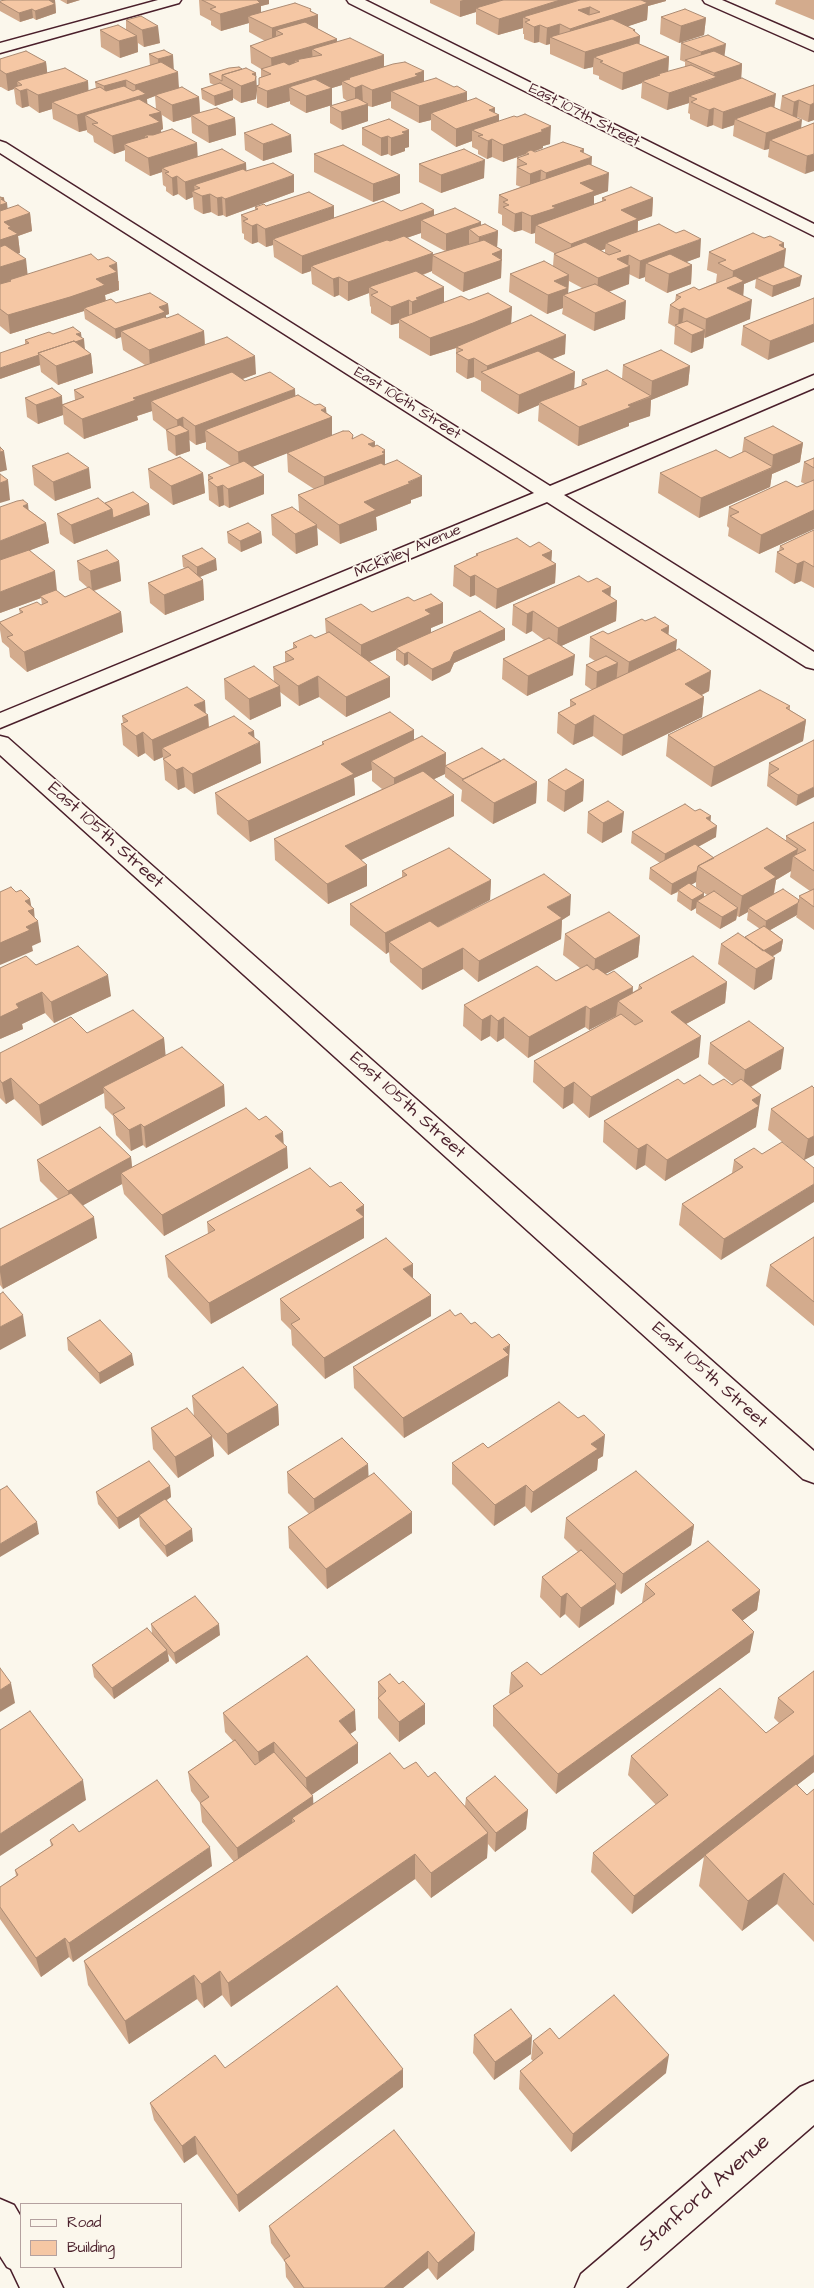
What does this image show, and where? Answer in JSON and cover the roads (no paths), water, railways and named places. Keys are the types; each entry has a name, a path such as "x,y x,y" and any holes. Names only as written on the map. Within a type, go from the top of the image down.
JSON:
{"street":[{"path":"0,48 174,0"},
{"name":"East 107th Street","path":"354,0 814,232"},
{"path":"710,0 814,46"},
{"name":"East 106th Street","path":"0,146 814,662"},
{"name":"McKinley Avenue","path":"0,721 549,494 814,381"},
{"name":"East 105th Street","path":"0,743 814,1470"},
{"name":"Stanford Avenue","path":"595,2288 814,2100"},
{"path":"0,2219 20,2251"},
{"path":"31,2268 44,2288"}]}
